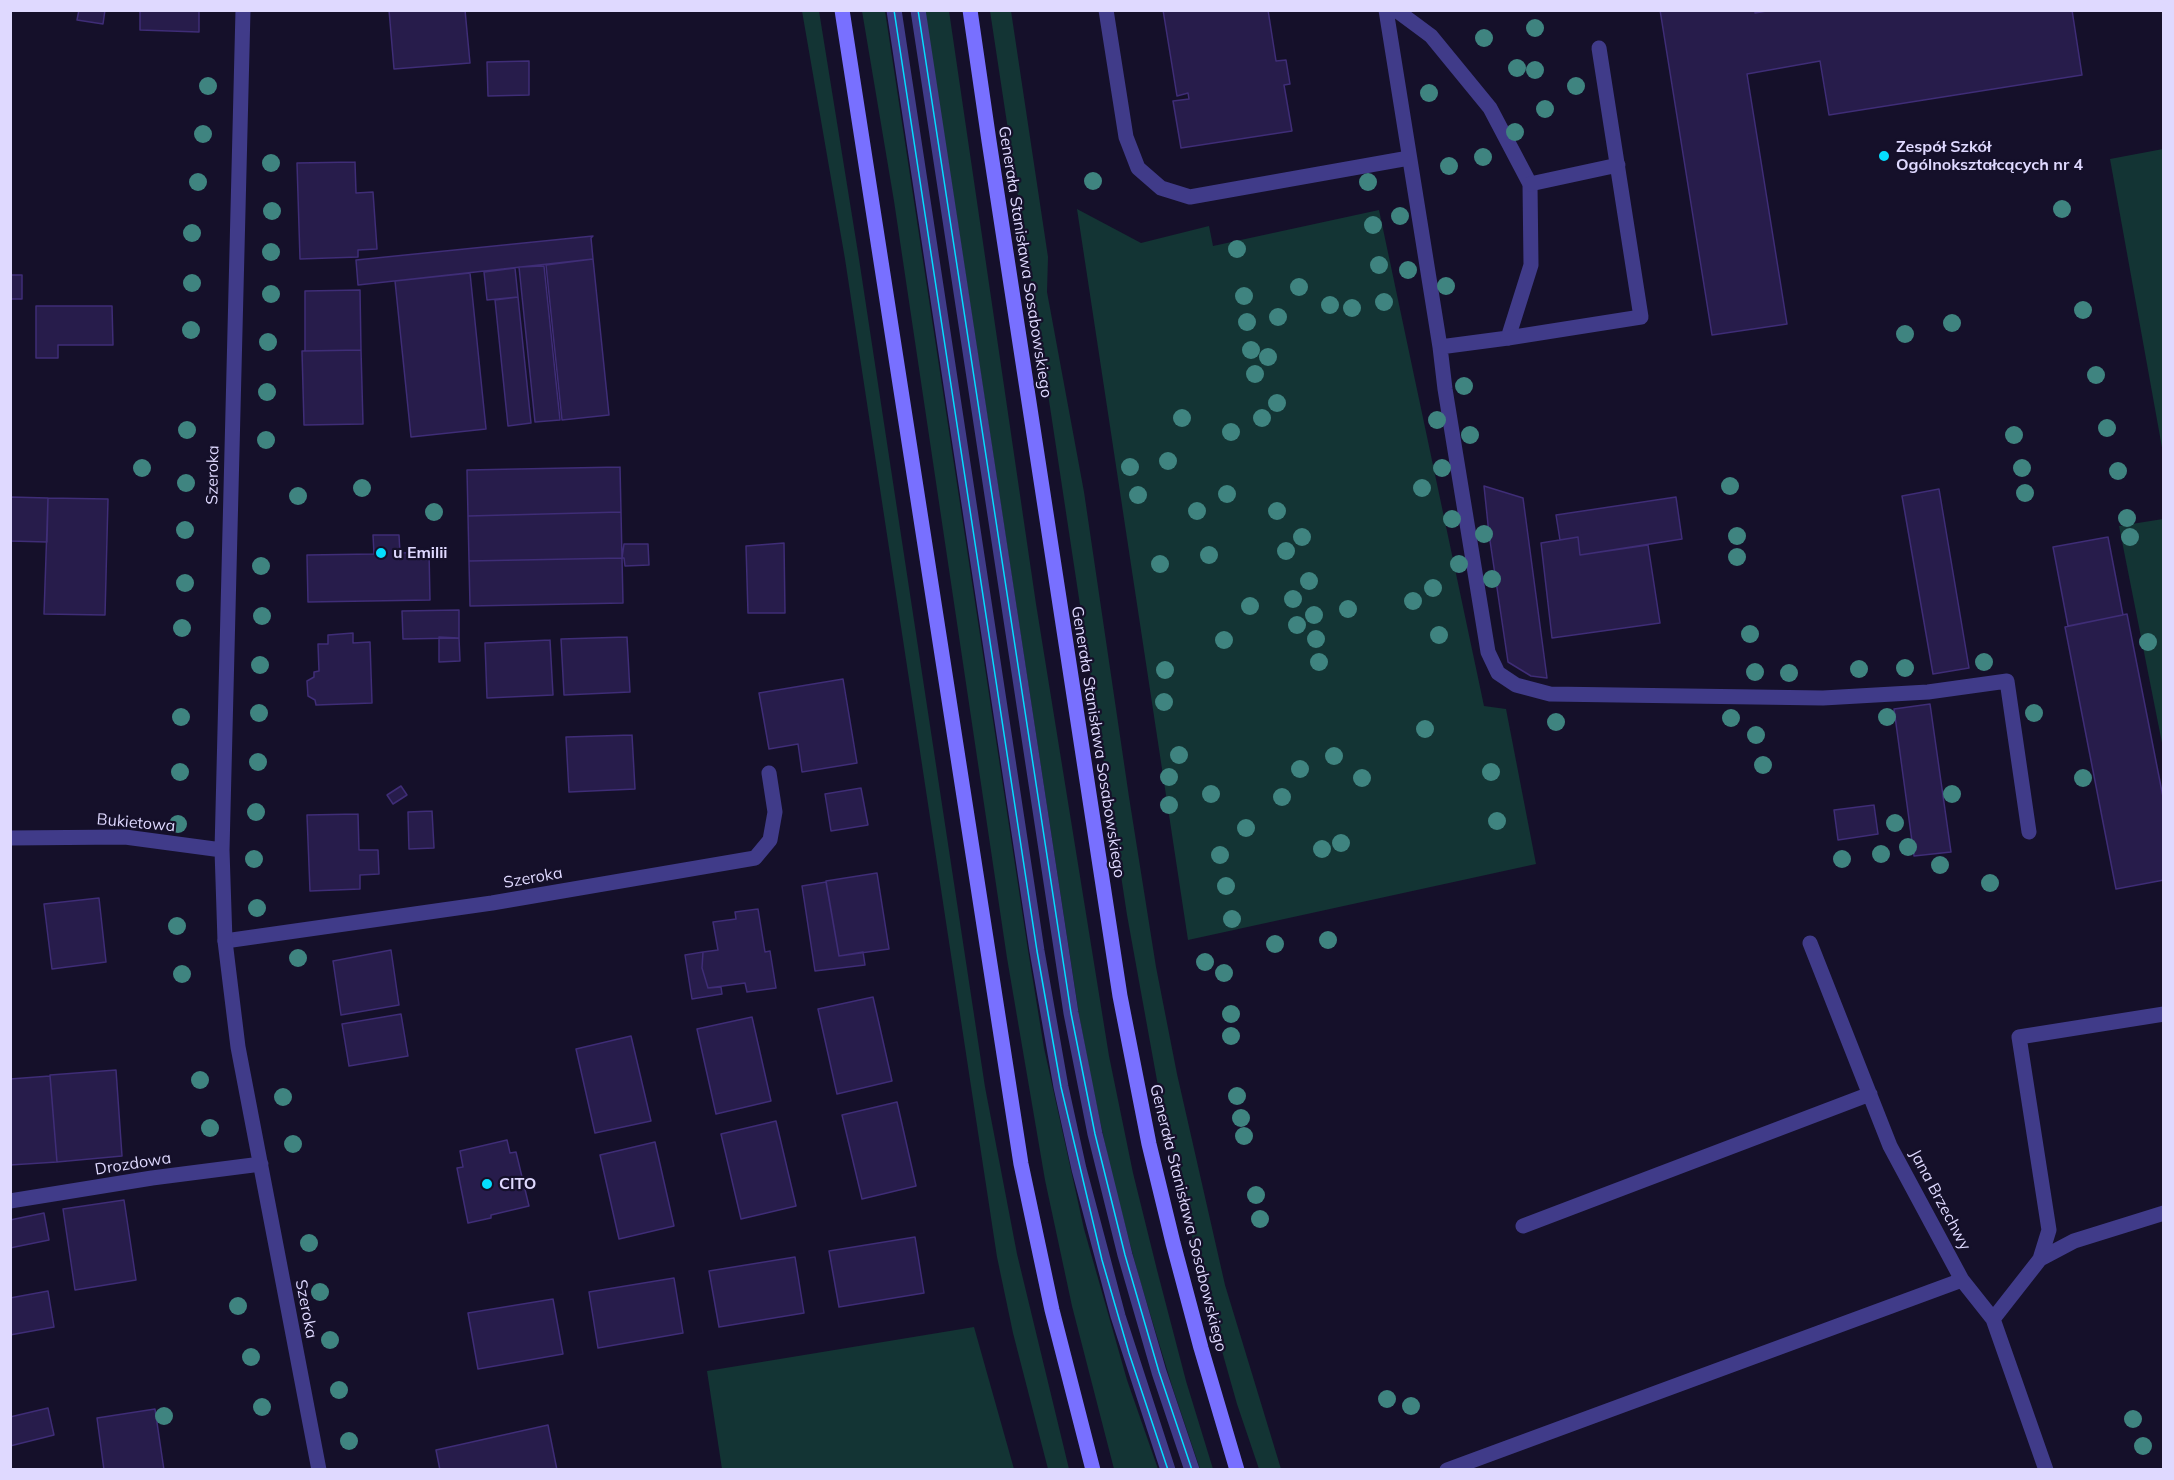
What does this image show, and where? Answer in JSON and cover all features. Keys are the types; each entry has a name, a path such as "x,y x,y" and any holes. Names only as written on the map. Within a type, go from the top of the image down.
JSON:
{"main road":[{"path":"842,10 1021,1164 1052,1310 1093,1470"},
{"name":"Generała Stanisława Sosabowskiego","path":"970,10 988,141 1120,996 1149,1144 1173,1244 1237,1470"}],"street":[{"name":"Szeroka","path":"243,10 222,850 225,941 238,1047 319,1470"},
{"path":"894,10 1037,951 1061,1087 1079,1169 1126,1346 1168,1470"},
{"path":"918,10 1071,1013 1095,1134 1125,1255 1162,1381 1192,1470"},
{"path":"1106,10 1126,137 1138,168 1161,188 1190,196 1409,158"},
{"path":"1386,10 1488,652 1497,673 1516,686 1550,693 1823,698 1928,692 2007,681 2029,832"},
{"path":"1396,10 1431,36 1490,108 1530,184 1531,265 1508,338"},
{"path":"1440,347 1641,317 1599,48"},
{"path":"1530,184 1618,165"},
{"name":"Szeroka","path":"225,941 492,903 755,858 770,840 775,812 769,773"},
{"name":"Bukietowa","path":"10,838 125,837 222,850"},
{"name":"Jana Brzechwy","path":"1810,943 1890,1146 1962,1280 1993,1319 2046,1470"},
{"path":"1993,1319 2040,1259 2049,1230 2019,1037 2163,1014"},
{"path":"1523,1226 1870,1094"},
{"name":"Drozdowa","path":"10,1202 152,1178 261,1164"},
{"path":"2040,1259 2074,1241 2163,1213"},
{"path":"1447,1470 1962,1280"}],"green space":[{"path":"802,11 819,11 985,1087 1017,1254 1069,1469 1048,1469 1013,1333 997,1257 845,259"},
{"path":"862,11 885,11 1044,1048 1084,1229 1127,1380 1158,1469 1114,1469 1072,1306 1045,1180 1007,958 894,201"},
{"path":"925,11 949,11 1036,604 1109,1056 1133,1173 1157,1270 1186,1381 1213,1469 1200,1469 1172,1386 1138,1274 1112,1176 1092,1084 1079,1015"},
{"path":"990,11 1011,11 1048,257 1047,292 1084,492 1156,967 1177,1074 1225,1285 1281,1469 1259,1469 1237,1404 1203,1284 1160,1097 1127,915"},
{"path":"2164,149 2163,453 2110,159"},
{"path":"1077,209 1141,243 1209,226 1213,246 1379,210 1484,706 1506,709 1536,864 1188,940"},
{"path":"2164,519 2163,748 2119,526"},
{"path":"974,1327 1014,1469 722,1469 707,1371"}],"building":[{"path":"79,10 105,10 103,24 77,20"},
{"path":"140,10 199,10 199,32 140,30"},
{"path":"389,10 465,10 470,63 394,69"},
{"path":"1163,10 1268,10 1276,61 1286,60 1290,84 1284,85 1292,131 1181,148 1173,101 1189,99 1188,93 1177,96"},
{"path":"1660,10 1755,10 1755,13 1772,10 2072,10 2082,75 1829,115 1820,61 1747,74 1787,324 1712,335"},
{"path":"529,61 529,95 488,96 487,62"},
{"path":"355,162 356,193 373,192 377,249 358,250 358,257 300,259 297,163"},
{"path":"593,236 591,238 593,259 358,285 356,260"},
{"path":"593,259 609,415 562,420 546,265"},
{"path":"544,266 560,420 535,422 519,267"},
{"path":"515,268 518,297 487,300 484,272"},
{"path":"470,273 486,429 411,437 395,281"},
{"path":"10,275 22,275 22,299 10,299"},
{"path":"360,290 361,350 305,351 305,291"},
{"path":"518,297 531,423 508,426 495,300"},
{"path":"36,306 112,306 113,345 58,345 58,358 36,358"},
{"path":"361,350 363,424 304,425 302,351"},
{"path":"620,467 621,512 468,516 467,470"},
{"path":"1484,486 1523,498 1547,678 1531,676 1508,662"},
{"path":"1939,489 1969,668 1933,674 1902,496"},
{"path":"10,497 48,498 47,542 10,541"},
{"path":"1676,497 1682,539 1580,555 1578,537 1560,540 1556,515"},
{"path":"48,498 108,499 105,615 44,614"},
{"path":"621,512 622,558 469,561 468,516"},
{"path":"373,535 399,535 400,553 429,552 430,600 308,602 307,555 374,554"},
{"path":"1578,537 1580,555 1648,545 1660,623 1552,638 1541,543"},
{"path":"2108,537 2123,615 2068,626 2053,547"},
{"path":"784,543 785,613 748,613 746,546"},
{"path":"624,544 648,544 649,565 625,566 624,558 622,558"},
{"path":"622,558 623,603 470,606 469,561"},
{"path":"459,610 459,638 403,639 402,611"},
{"path":"2127,614 2164,802 2164,880 2116,889 2065,627"},
{"path":"353,633 353,643 370,642 372,703 316,705 315,700 308,696 307,681 314,677 314,672 319,671 318,644 328,644 328,635"},
{"path":"439,637 459,638 460,661 439,662"},
{"path":"627,637 630,692 564,695 561,639"},
{"path":"550,640 553,695 487,698 485,643"},
{"path":"843,679 857,763 802,772 798,744 769,749 759,693"},
{"path":"1930,704 1951,852 1914,856 1894,709"},
{"path":"632,735 635,789 569,792 566,737"},
{"path":"401,786 407,795 393,804 387,795"},
{"path":"861,788 868,825 831,831 825,794"},
{"path":"1874,805 1878,834 1838,840 1834,810"},
{"path":"432,811 434,848 409,849 408,812"},
{"path":"358,814 359,850 378,850 379,874 360,875 360,889 310,891 307,815"},
{"path":"877,873 889,949 839,956 826,881"},
{"path":"826,882 839,956 863,952 865,965 815,971 802,886"},
{"path":"99,898 106,962 52,969 44,904"},
{"path":"758,909 765,952 770,951 776,988 747,992 745,983 708,988 702,968 703,952 718,950 713,922 736,919 735,912"},
{"path":"391,950 399,1005 341,1015 333,961"},
{"path":"703,952 702,968 708,988 721,987 722,994 692,999 685,955"},
{"path":"873,997 892,1081 837,1094 818,1009"},
{"path":"401,1014 408,1056 349,1066 342,1024"},
{"path":"752,1017 771,1101 716,1114 697,1029"},
{"path":"631,1036 651,1121 595,1133 576,1049"},
{"path":"116,1070 122,1156 57,1162 50,1075"},
{"path":"50,1076 57,1162 10,1165 10,1079"},
{"path":"897,1102 916,1186 862,1199 842,1115"},
{"path":"776,1121 796,1206 741,1219 721,1134"},
{"path":"507,1140 510,1153 516,1152 529,1206 468,1223 457,1168 463,1167 460,1151"},
{"path":"655,1142 674,1226 619,1239 600,1155"},
{"path":"124,1200 136,1280 75,1290 63,1209"},
{"path":"44,1213 49,1240 10,1248 10,1220"},
{"path":"915,1237 924,1293 839,1307 829,1251"},
{"path":"795,1257 804,1313 719,1327 709,1271"},
{"path":"674,1278 683,1333 598,1348 589,1292"},
{"path":"48,1291 54,1327 10,1335 10,1298"},
{"path":"553,1299 563,1354 478,1369 468,1313"},
{"path":"48,1408 54,1435 10,1446 10,1417"},
{"path":"155,1409 164,1470 104,1470 97,1418"},
{"path":"548,1425 557,1470 440,1470 436,1450"}],"tram line":[{"path":"894,10 1037,951 1061,1087 1102,1260 1129,1353 1168,1470"},
{"path":"918,10 1071,1013 1095,1134 1125,1255 1159,1372 1192,1470"}],"place":[{"name":"Zespół Szkół Ogólnokształcących nr 4","path":"1884,156"},
{"name":"u Emilii","path":"381,553"},
{"name":"CITO","path":"487,1184"}]}
